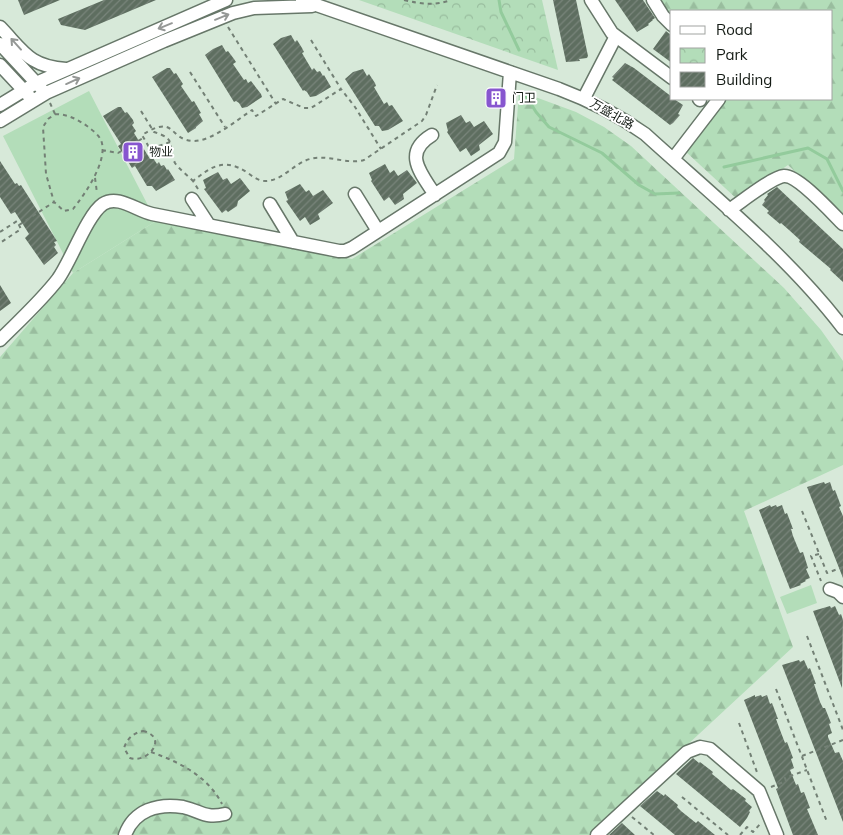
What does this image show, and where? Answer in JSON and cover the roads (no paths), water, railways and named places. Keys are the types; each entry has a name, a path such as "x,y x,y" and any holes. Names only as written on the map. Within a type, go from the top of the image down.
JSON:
{"street":[{"path":"0,105 36,83 66,69 206,4 226,0"},
{"name":"万盛北路","path":"302,0 322,3 584,98 623,118 645,134 801,278 843,328"},
{"path":"591,0 610,31 670,76"},
{"path":"653,0 670,23"},
{"path":"0,122 46,93 222,17 254,8 322,3"},
{"path":"0,27 28,57 40,65 66,69"},
{"path":"584,98 616,36"},
{"path":"0,44 46,93"},
{"path":"0,65 34,101"},
{"path":"0,340 56,280 98,208 111,201 118,201 148,213 293,242 345,251 352,248 502,150 505,139 510,72"},
{"path":"672,159 718,100"},
{"path":"432,135 420,144 416,160 420,172 435,195"},
{"path":"729,210 776,179 788,176 798,181 843,224"},
{"path":"355,194 378,231"},
{"path":"192,199 209,225"},
{"path":"270,204 293,242"},
{"path":"830,589 838,592 843,597"},
{"path":"597,835 687,752 696,747 710,749 762,790 777,835"},
{"path":"125,835 135,818 143,811 154,807 170,806 184,808 214,817 225,814"}],"waterway":[{"path":"499,0 501,12 519,50"},
{"path":"525,94 536,112 549,127 602,153 639,185 655,194 679,193"},
{"path":"724,167 808,148 827,159 843,191"}],"place":[{"name":"门卫","path":"496,98"},
{"name":"物业","path":"133,152"}]}
